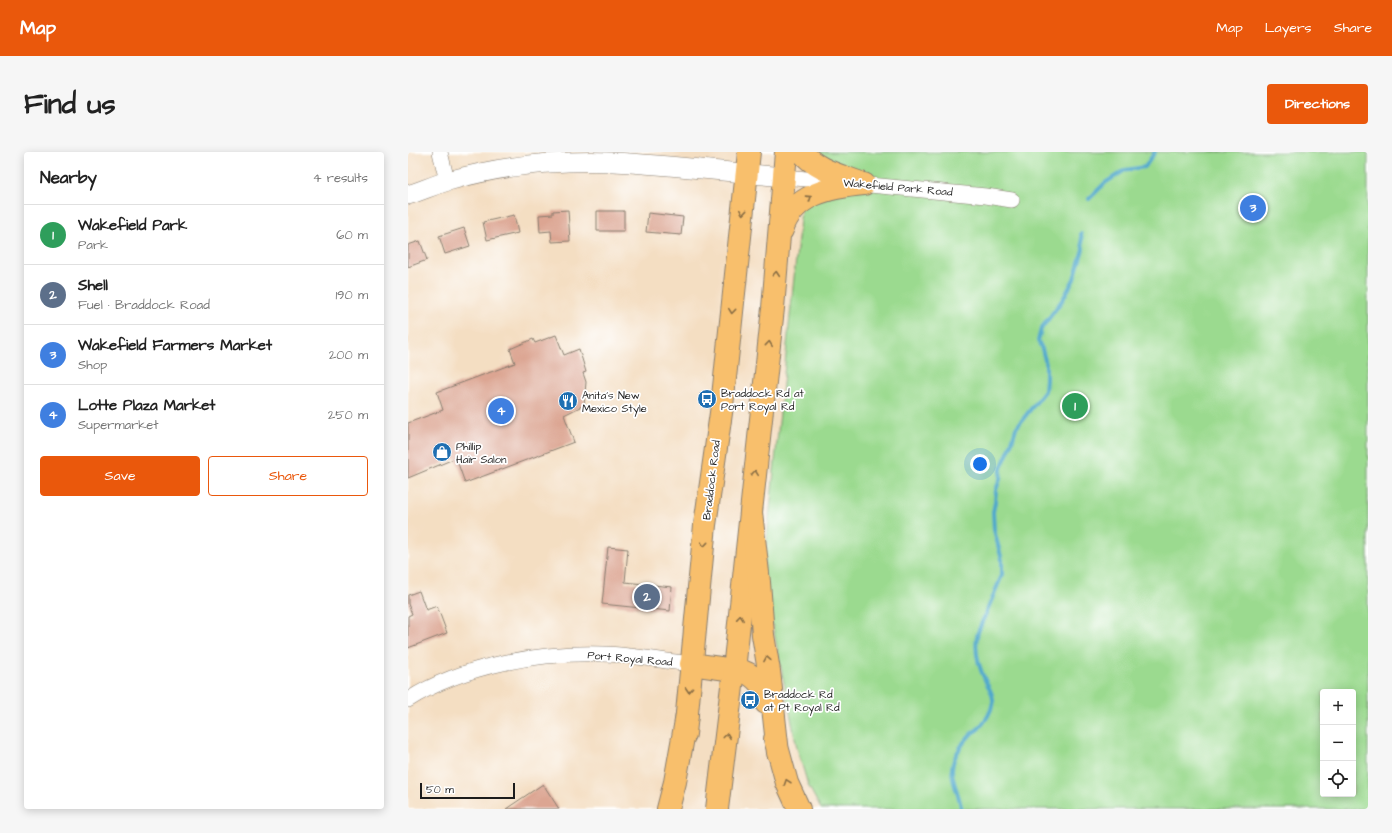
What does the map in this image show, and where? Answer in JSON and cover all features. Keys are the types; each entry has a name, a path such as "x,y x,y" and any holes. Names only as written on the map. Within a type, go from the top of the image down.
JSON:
{"main road":[{"name":"Braddock Road","path":"678,809 705,525 722,406 748,174 749,152"},
{"path":"717,809 751,512 779,239 786,152"},
{"path":"802,152 807,158 825,170 864,184"},
{"path":"779,239 783,225 789,214 808,198 816,193 828,189 840,186 864,184"},
{"path":"751,512 763,634 769,671 778,753"},
{"path":"691,664 738,670 748,673 757,680 764,690 778,753 787,783 799,809"},
{"path":"668,809 675,782 687,715"}],"street":[{"path":"440,152 447,181"},
{"path":"408,195 447,181 482,173 525,166 612,157 748,174 785,176"},
{"name":"Wakefield Park Road","path":"785,176 986,196 1012,200"},
{"name":"Port Royal Road","path":"408,700 445,681 475,671 506,662 538,657 572,654 605,654 691,664"}],"green space":[{"path":"807,152 1368,152 1368,809 821,809 808,785 797,748 763,577"}],"building":[{"path":"568,210 570,241 552,242 551,231 540,232 539,215 553,214 553,211"},
{"path":"597,211 624,211 624,231 597,231"},
{"path":"648,213 683,217 681,235 646,232"},
{"path":"514,215 518,233 487,240 483,222"},
{"path":"464,228 470,246 445,254 439,236"},
{"path":"420,241 427,260 408,267 408,245"},
{"path":"556,335 564,355 579,349 586,372 583,373 586,382 584,405 564,415 574,442 465,483 456,458 408,478 408,423 443,410 437,392 515,363 510,349 533,339 535,343"},
{"path":"608,547 628,549 625,582 672,587 670,611 602,604"},
{"path":"419,591 426,610 437,606 447,633 408,648 408,616 412,614 408,604 408,595"},
{"path":"543,784 559,809 506,809"}],"waterway":[{"path":"1089,199 1105,183 1125,170 1145,167 1155,152"},
{"path":"961,808 952,772 953,762 964,742 986,720 993,702 992,693 980,668 976,644 978,632 1002,575 1002,560 994,530 993,512 996,490 1000,479 1001,468 1010,448 1016,428 1045,391 1046,364 1038,341 1041,329 1063,299 1074,279 1083,249 1081,234"}],"place":[{"name":"Wakefield Farmers Market","path":"1253,208"},
{"name":"Braddock Rd at Port Royal Rd","path":"707,399"},
{"name":"Anita's New Mexico Style","path":"568,401"},
{"name":"Wakefield Park","path":"1075,406"},
{"name":"Lotte Plaza Market","path":"501,411"},
{"name":"Phillip Hair Salon","path":"442,452"},
{"name":"Shell","path":"647,597"},
{"name":"Braddock Rd at Pt Royal Rd","path":"750,700"}]}
